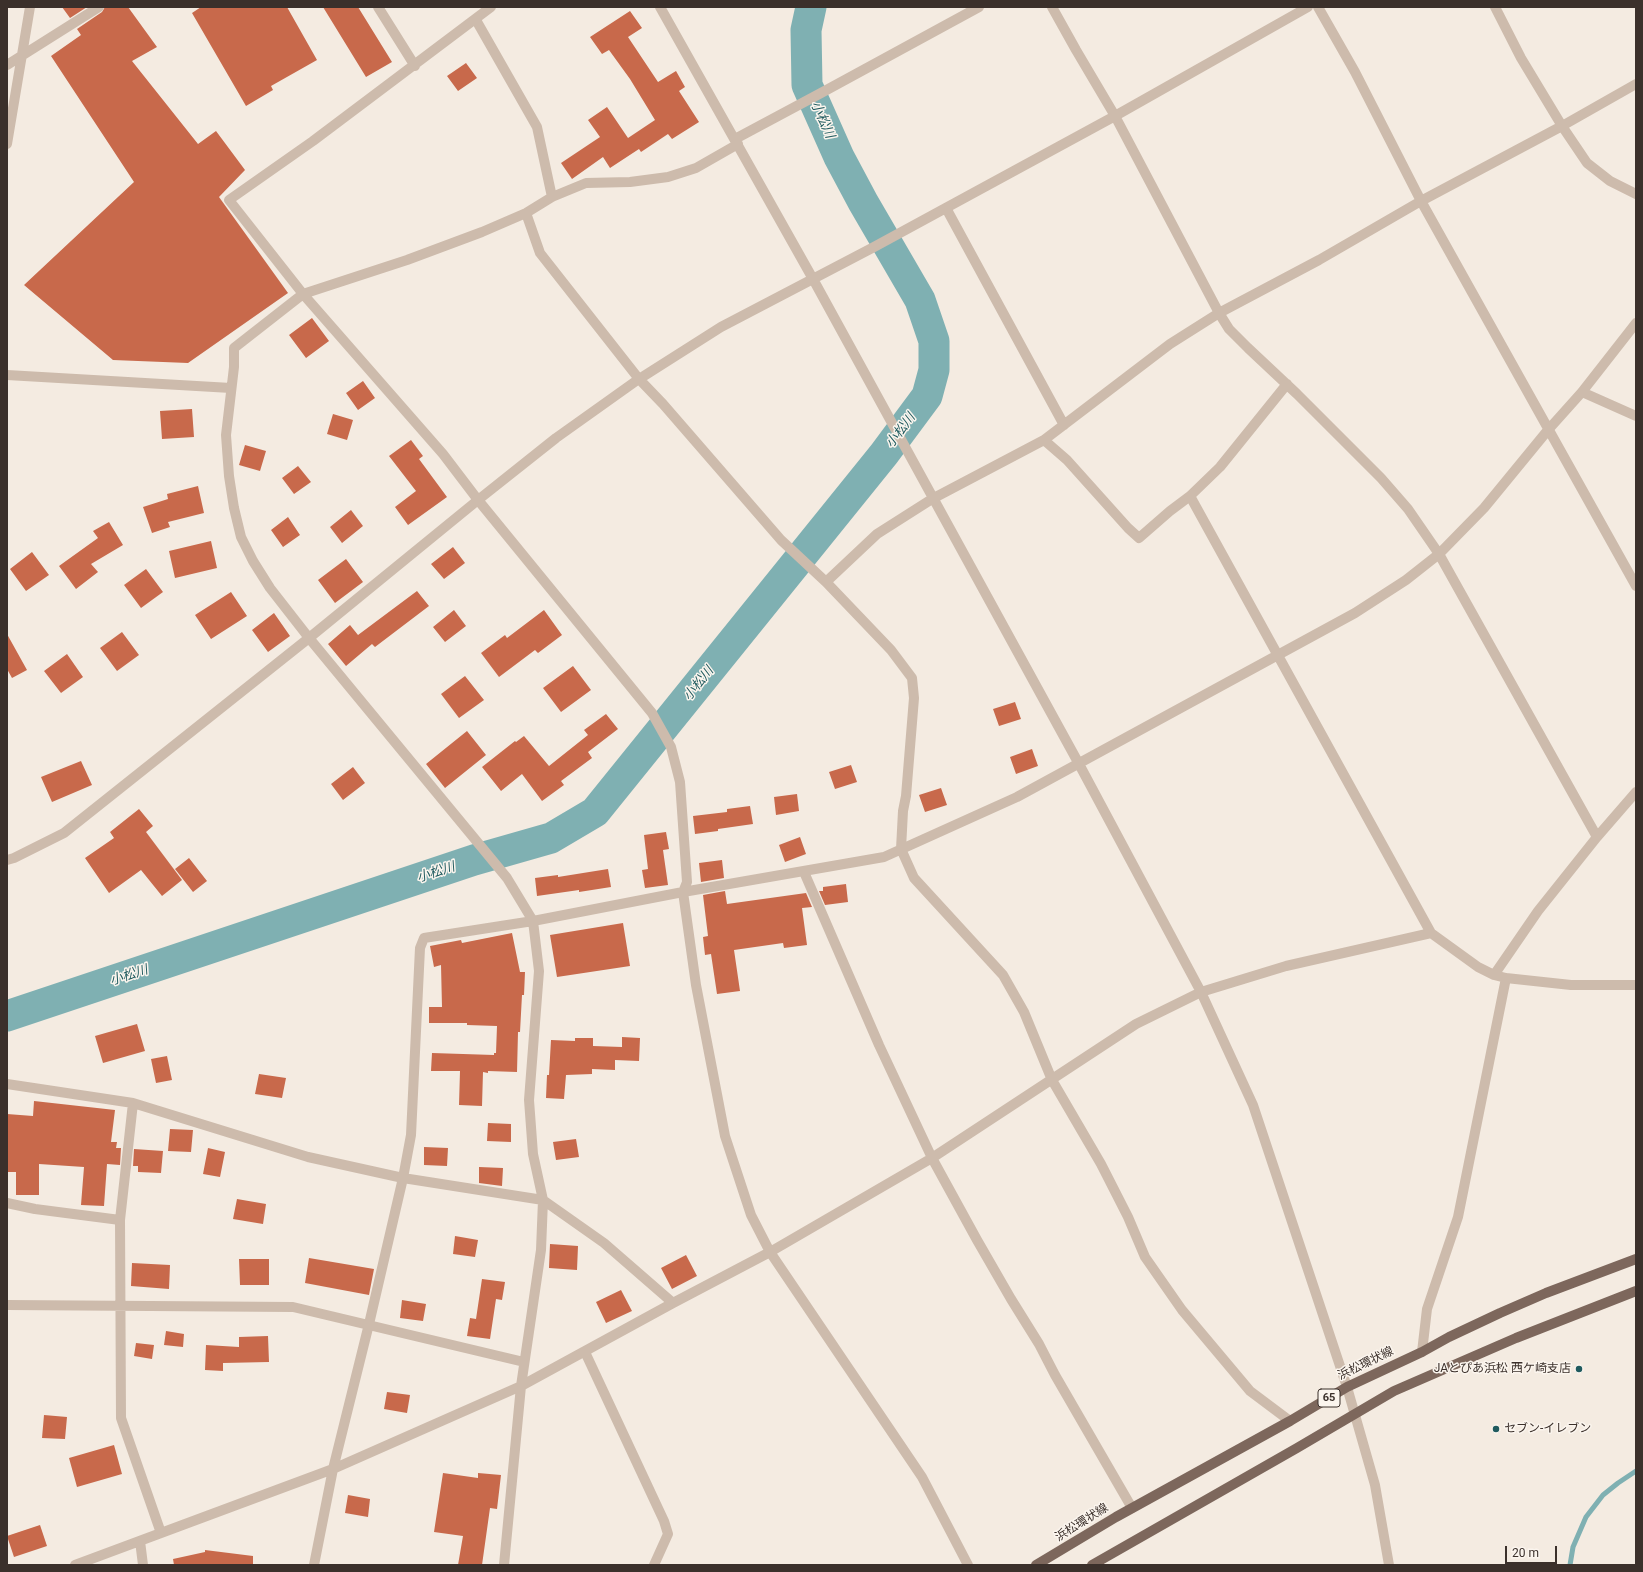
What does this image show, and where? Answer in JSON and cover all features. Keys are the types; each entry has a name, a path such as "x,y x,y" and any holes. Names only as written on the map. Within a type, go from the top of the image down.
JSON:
{"main road":[{"name":"浜松環状線","path":"1036,1565 1132,1508 1290,1421 1347,1387 1422,1352 1449,1337 1546,1293 1636,1259"},
{"name":"65","path":"1092,1565 1394,1391 1448,1366 1636,1291"}],"street":[{"path":"7,144 30,7"},
{"path":"7,65 99,7"},
{"path":"378,7 415,66"},
{"path":"491,7 476,20 313,142 229,200 303,294 443,454 478,500 652,713 671,748 680,782 687,882 683,892 696,985 725,1136 751,1215 770,1252 922,1477 968,1565"},
{"path":"660,7 813,279 932,499 1079,764 1201,992 1253,1105 1356,1414 1375,1485 1390,1565"},
{"path":"504,1565 521,1386 541,1250 543,1200 533,1154 530,1131 529,1100 539,971 533,921 507,878 474,840 309,638 270,588 253,561 241,537 234,508 229,476 226,435 234,348 303,294 407,260 482,232 526,213 552,197 586,183 630,182 668,177 696,168 736,141 797,106 979,7"},
{"path":"1052,7 1115,116 1219,313 1238,338 1287,384 1381,478 1408,509 1439,554 1597,837"},
{"path":"7,860 64,833 309,638 556,438 639,379 721,327 874,247 1115,116 1308,7"},
{"path":"1318,7 1422,201 1636,586"},
{"path":"1495,7 1521,58 1562,126 1587,163 1610,181 1636,194"},
{"path":"476,20 537,127 552,197"},
{"path":"826,582 877,534 932,499 1044,440 1170,344 1219,313 1319,260 1422,201 1562,126 1636,84"},
{"path":"946,208 1064,425"},
{"path":"526,213 540,254 639,379 663,404 788,546 826,582 891,650 912,678 914,698 906,796 903,811 901,850 914,878 1003,975 1024,1012 1052,1080 1101,1164 1128,1217 1145,1257 1182,1310 1250,1391 1290,1421"},
{"path":"314,1565 333,1469 369,1324 403,1178 411,1135 420,948 424,938 533,921 683,892 884,857 1017,797 1278,656 1355,613 1406,580 1439,554 1484,508 1548,430 1582,392 1636,323"},
{"path":"7,375 231,388"},
{"path":"1044,440 1067,460 1128,528 1139,538 1190,496 1220,466 1287,384"},
{"path":"1582,392 1636,416"},
{"path":"1190,496 1431,933 1478,967 1494,975 1506,978 1571,985 1636,985"},
{"path":"1494,975 1538,911 1597,837 1636,792"},
{"path":"804,872 879,1045 932,1158 977,1240 1039,1344 1055,1375 1132,1508"},
{"path":"75,1565 333,1469 521,1386 673,1302 770,1252 932,1158 1136,1024 1201,992 1286,966 1431,933"},
{"path":"1422,1352 1427,1309 1458,1217 1506,978"},
{"path":"7,1084 133,1103 308,1157 403,1178 543,1200 604,1243 673,1302"},
{"path":"133,1103 120,1220 121,1418 161,1533"},
{"path":"7,1203 35,1209 120,1220"},
{"path":"7,1305 293,1306 524,1362"},
{"path":"585,1352 664,1521 668,1534 654,1565"},
{"path":"140,1540 143,1565"}],"building":[{"path":"62,7 87,7 70,18"},
{"path":"105,7 128,7 157,47 132,61 198,144 216,131 245,170 219,197 288,293 188,363 113,360 24,285 134,182 51,56 81,35 77,29 102,12"},
{"path":"201,7 287,7 317,60 271,86 273,90 246,106 192,13"},
{"path":"323,7 358,7 392,62 366,77"},
{"path":"630,11 642,28 628,37 658,82 676,71 685,87 679,91 699,122 672,139 668,134 641,152 639,149 610,168 603,157 572,179 561,163 600,137 588,120 607,107 628,138 655,120 630,79 609,50 602,54 590,37"},
{"path":"466,63 477,78 458,91 447,76"},
{"path":"312,318 329,341 306,358 289,335"},
{"path":"363,381 375,398 358,410 346,393"},
{"path":"192,409 194,437 162,439 160,411"},
{"path":"333,414 353,420 347,440 327,434"},
{"path":"411,440 423,456 419,459 447,497 408,525 395,507 416,491 389,456"},
{"path":"245,445 266,451 260,471 239,465"},
{"path":"298,466 311,482 294,494 282,478"},
{"path":"198,486 204,513 168,522 170,527 152,533 143,507 168,499 167,494"},
{"path":"351,510 363,526 342,543 330,527"},
{"path":"288,517 300,535 283,547 271,530"},
{"path":"109,522 123,545 91,564 98,572 76,589 59,566 98,538 93,531"},
{"path":"211,541 217,568 175,578 169,551"},
{"path":"453,547 465,563 444,579 431,564"},
{"path":"32,552 49,575 26,591 10,569"},
{"path":"346,559 363,582 335,603 318,580"},
{"path":"146,569 163,592 141,608 124,585"},
{"path":"417,591 429,606 375,647 372,644 346,666 328,644 350,625 358,635"},
{"path":"231,592 247,616 211,639 195,615"},
{"path":"454,610 466,626 445,642 433,627"},
{"path":"544,610 562,635 538,653 535,650 499,677 481,653 505,635 507,638"},
{"path":"274,613 290,636 268,652 252,630"},
{"path":"122,632 139,655 117,671 100,648"},
{"path":"7,634 27,670 12,678 7,669"},
{"path":"67,654 83,677 61,693 44,671"},
{"path":"573,666 591,690 561,712 543,688"},
{"path":"465,676 484,700 459,718 441,694"},
{"path":"1015,702 1021,719 999,726 993,709"},
{"path":"606,714 618,729 588,752 592,758 561,781 564,785 542,801 522,774 501,791 482,767 515,741 516,742 524,736 549,766 588,735 584,730"},
{"path":"467,731 486,755 445,788 426,764"},
{"path":"1032,749 1038,766 1016,774 1010,757"},
{"path":"81,761 92,785 52,802 41,777"},
{"path":"851,765 857,782 835,789 829,772"},
{"path":"353,767 365,783 343,800 331,784"},
{"path":"941,788 947,805 925,812 919,795"},
{"path":"797,794 799,811 776,815 774,797"},
{"path":"750,806 753,824 695,834 693,816 727,812 727,809"},
{"path":"139,809 153,826 146,832 182,880 162,896 141,870 109,893 85,858 114,838 110,832"},
{"path":"666,832 669,849 663,850 668,885 645,888 642,870 648,869 644,835"},
{"path":"800,837 806,854 785,862 779,845"},
{"path":"189,858 207,881 193,892 175,869"},
{"path":"722,860 724,878 701,882 699,863"},
{"path":"608,869 611,887 537,896 535,878 558,875 558,877"},
{"path":"846,884 848,902 825,905 819,891 823,891 823,887"},
{"path":"725,891 727,904 806,893 812,907 802,908 807,945 784,948 783,943 734,950 740,991 717,994 711,954 705,955 703,937 708,936 703,895"},
{"path":"623,923 630,966 557,977 550,935"},
{"path":"512,933 520,972 525,972 520,1032 518,1032 517,1072 483,1072 482,1106 459,1105 460,1071 431,1071 432,1053 494,1055 494,1053 496,1053 497,1026 467,1025 467,1023 429,1023 429,1007 442,1007 441,965 434,967 430,946 461,940 462,943"},
{"path":"137,1024 145,1051 103,1063 95,1036"},
{"path":"622,1037 640,1038 639,1061 615,1060 615,1070 592,1069 592,1074 566,1075 564,1099 546,1098 551,1040 575,1041 575,1038 593,1038 593,1046 622,1047"},
{"path":"167,1056 172,1080 156,1083 151,1059"},
{"path":"259,1074 286,1078 282,1098 255,1094"},
{"path":"34,1101 115,1110 111,1142 117,1142 116,1148 121,1148 120,1165 107,1164 104,1206 81,1205 84,1167 39,1164 39,1195 16,1195 16,1172 7,1172 7,1114 33,1116"},
{"path":"488,1123 511,1124 511,1142 487,1141"},
{"path":"170,1129 193,1130 191,1152 168,1151"},
{"path":"576,1139 579,1157 556,1160 553,1142"},
{"path":"424,1147 448,1148 447,1166 424,1165"},
{"path":"208,1148 225,1152 220,1177 203,1174"},
{"path":"134,1149 163,1151 161,1173 138,1172 138,1166 133,1166"},
{"path":"479,1167 503,1168 502,1186 479,1183"},
{"path":"237,1199 266,1204 263,1224 233,1219"},
{"path":"455,1236 478,1240 475,1257 453,1254"},
{"path":"550,1244 578,1246 577,1270 549,1268"},
{"path":"686,1255 697,1276 672,1289 661,1268"},
{"path":"309,1258 374,1269 369,1295 305,1283"},
{"path":"239,1259 269,1259 269,1285 240,1285"},
{"path":"132,1263 170,1265 169,1289 131,1286"},
{"path":"482,1279 505,1282 502,1300 496,1299 490,1339 467,1336 470,1318 476,1319"},
{"path":"621,1290 632,1311 606,1323 596,1302"},
{"path":"402,1300 426,1304 423,1321 400,1318"},
{"path":"166,1331 184,1334 183,1347 164,1345"},
{"path":"268,1336 269,1362 223,1363 223,1371 205,1370 206,1345 239,1347 239,1337"},
{"path":"136,1343 154,1345 152,1359 134,1356"},
{"path":"387,1392 410,1395 407,1413 384,1409"},
{"path":"44,1415 67,1417 65,1439 42,1438"},
{"path":"114,1445 122,1474 77,1487 69,1458"},
{"path":"443,1473 478,1478 478,1473 501,1475 497,1509 490,1508 482,1565 458,1565 463,1536 434,1532"},
{"path":"348,1495 370,1499 368,1517 345,1513"},
{"path":"40,1525 47,1546 14,1557 7,1536"},
{"path":"205,1550 253,1556 253,1565 174,1565 173,1559 205,1552"}],"waterway":[{"name":"小松川","path":"7,1016 474,860 551,838 595,812 884,454 927,396 934,370 934,341 920,300 863,202 839,157 807,85 806,30 811,7"},
{"path":"1570,1565 1573,1547 1586,1517 1603,1495 1636,1471"}],"place":[{"name":"JAとぴあ浜松 西ケ崎支店","path":"1579,1369"},
{"name":"セブン-イレブン","path":"1496,1429"}]}
